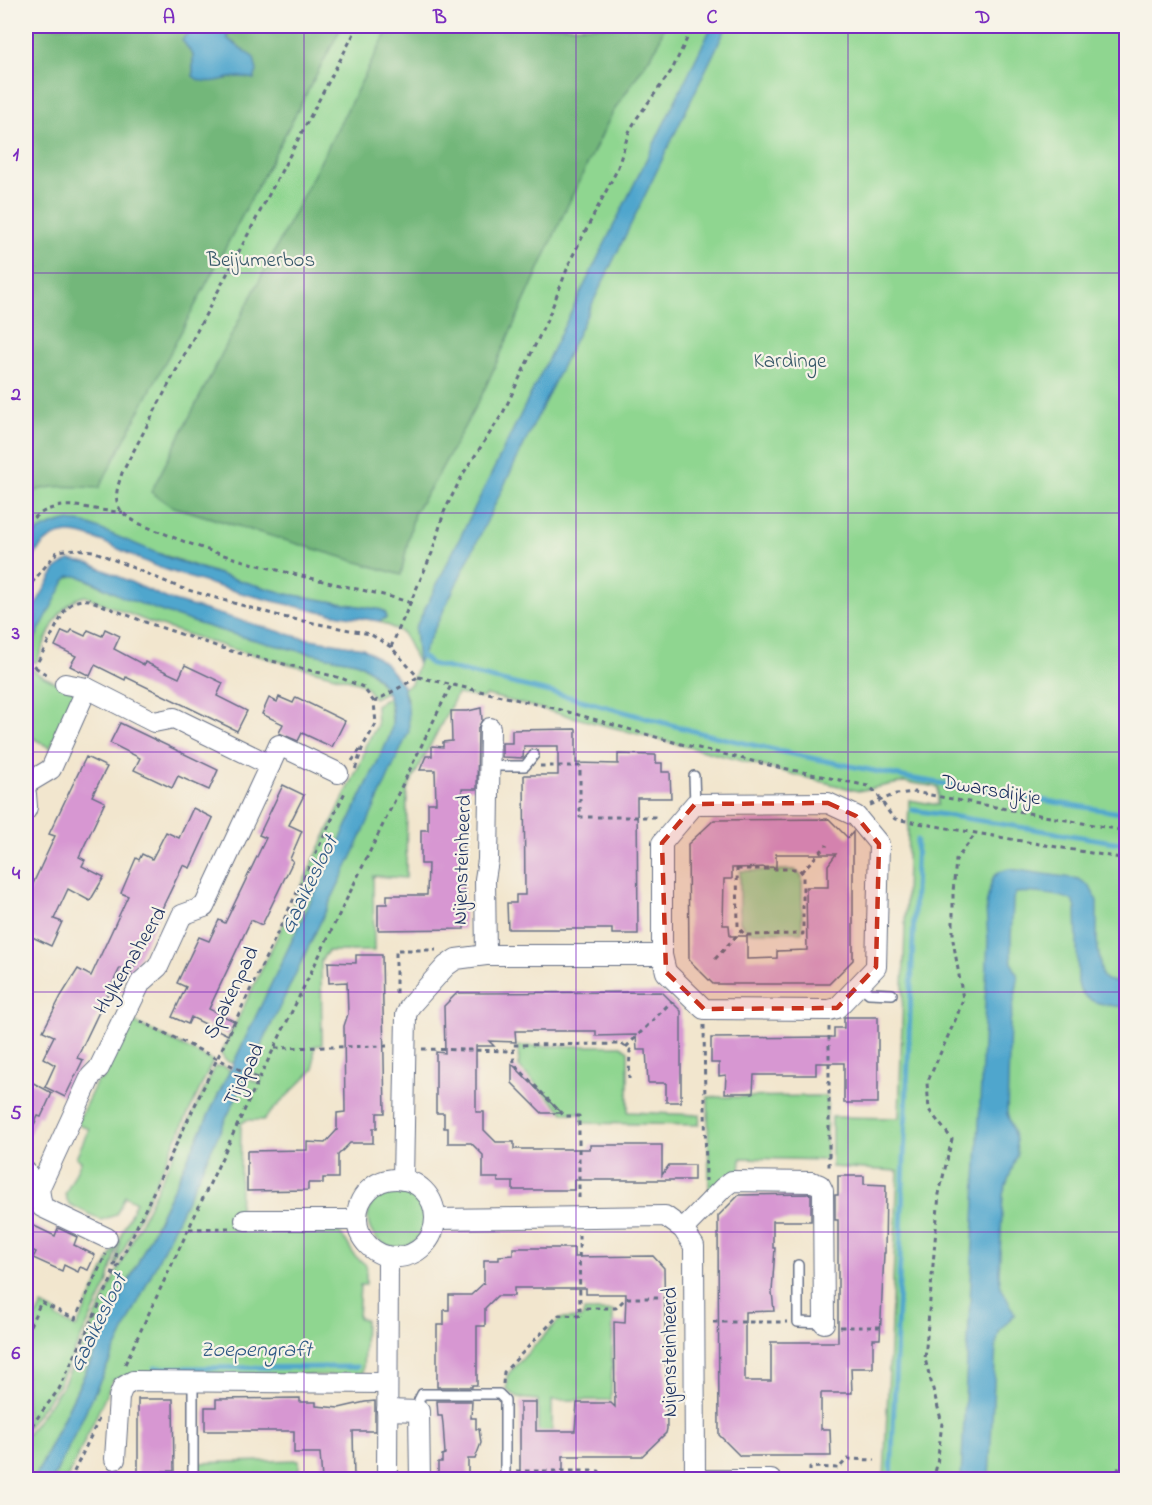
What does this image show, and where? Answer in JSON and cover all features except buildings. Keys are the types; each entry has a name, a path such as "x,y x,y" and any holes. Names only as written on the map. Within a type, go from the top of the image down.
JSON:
{"street":[{"path":"65,684 87,688 154,722 174,718 270,765"},
{"path":"26,784 51,769 87,688"},
{"name":"Nijensteinheerd","path":"486,955 485,879 488,860 490,728"},
{"name":"Hylkemaheerd","path":"39,1189 91,1076 99,1068 141,982 158,967 182,915 204,907 279,745 346,779"},
{"path":"26,794 26,810"},
{"path":"828,803 856,816 879,844 876,967 837,1008 829,1010 704,1009 666,972 662,955 662,843 689,810 828,803"},
{"name":"Nijensteinheerd","path":"456,959 486,955 662,955"},
{"path":"403,1180 406,1015 410,1006 446,966 456,959"},
{"path":"26,1172 39,1189 42,1207 107,1238"},
{"path":"386,1180 403,1180 420,1187 432,1201 435,1219 430,1238 417,1252 398,1258 388,1257 372,1250 358,1229 357,1220 360,1203 370,1188 386,1180"},
{"path":"435,1219 665,1216 683,1229 732,1181 812,1182 820,1185 823,1191 824,1323"},
{"path":"245,1220 357,1220"},
{"name":"Nijensteinheerd","path":"683,1229 694,1246 694,1478"},
{"path":"387,1479 388,1257"},
{"path":"115,1459 119,1397 123,1387 133,1381 387,1383"},
{"path":"387,1410 419,1411 420,1479"},
{"path":"674,1479 771,1479"}],"lane":[{"path":"525,766 534,755"},
{"name":"Nijensteinheerd","path":"490,766 525,766"},
{"path":"689,810 694,776"},
{"path":"859,985 869,993 892,994"},
{"path":"798,1265 798,1322 824,1323"},
{"path":"193,1383 193,1479"},
{"path":"419,1411 419,1400 422,1394 501,1396 505,1400 504,1471"}],"path":[{"path":"358,26 122,473 116,498 123,512 136,522 174,538 237,559 411,603"},
{"path":"392,647 432,553 444,512 463,474 503,413 513,393 548,318 571,259 616,170 629,132 672,70 693,26"},
{"path":"26,523 53,506 71,505 123,512"},
{"path":"26,590 58,552 76,549 93,551 181,588 283,617 370,634 392,647 418,677 558,709 677,743 868,786 876,791 888,812 895,819 1126,859"},
{"path":"26,660 35,667 65,610 71,603 80,599 89,600 231,651 341,678 363,687 374,702 418,677"},
{"name":"Tijdpad","path":"121,1371 259,1079 452,685"},
{"name":"Spakenpad","path":"26,1432 59,1389 217,1059 346,779 363,752 363,746 376,724 374,702"},
{"path":"525,766 580,766 580,817 689,810"},
{"name":"Dwarsdijkje","path":"856,816 863,808 880,799 914,792 1126,831"},
{"path":"933,1479 942,1423 925,1359 939,1194 952,1139 929,1110 927,1083 963,999 954,940 953,892 956,860 976,833"},
{"path":"801,872 826,845"},
{"path":"737,869 799,869 801,872 803,874 804,934 745,935 738,927 737,869"},
{"path":"715,958 741,931"},
{"name":"Nijensteinheerd","path":"406,1015 396,1012 396,950 453,950 456,959"},
{"path":"626,1047 684,989"},
{"path":"704,1009 706,1205"},
{"path":"820,1185 829,1181 829,1010"},
{"path":"125,1013 259,1079"},
{"path":"501,1396 504,1372 559,1315 580,1316 579,1116 564,1116 514,1064 513,1045 622,1044 630,1050 629,1079"},
{"path":"274,1048 405,1047 513,1051"},
{"path":"189,1229 237,1227 245,1220"},
{"path":"26,1334 40,1302 75,1319 111,1244 107,1238"},
{"path":"580,1308 616,1308 626,1298 694,1298"},
{"path":"694,1322 798,1322"},
{"path":"824,1323 834,1328 882,1327"},
{"path":"70,1479 102,1411"},
{"path":"810,1479 810,1467 839,1468 847,1459 875,1460"},
{"path":"1114,1479 1120,1465 1126,1459"},
{"path":"504,1471 599,1471 599,1479"}],"highlighted area":[{"path":"828,803 856,816 879,844 876,967 837,1008 704,1009 666,972 662,843 695,804"}],"green space":[{"name":"Kardinge","path":"26,26 1126,26 1126,1479 884,1479 898,1171 832,1167 832,1117 899,1118 909,800 938,805 938,787 904,782 858,791 487,695 482,698 457,694 407,790 406,878 373,876 374,951 328,951 321,960 322,1045 314,1046 314,1069 263,1120 246,1120 241,1124 239,1230 338,1232 354,1255 366,1265 366,1285 360,1285 358,1318 365,1319 363,1375 123,1376 113,1380 67,1479 53,1479 245,1077 259,1083 262,1078 248,1071 356,848 407,699 403,688 411,684 418,664 403,633 379,621 386,618 382,610 287,594 155,552 50,526 35,534 26,546","holes":["421,617 437,622 418,662 415,629"]},
{"path":"26,26 199,26 193,27 183,40 193,55 193,76 226,79 241,76 254,79 240,47 228,39 226,26 342,26 99,488 52,487 26,496"},
{"path":"390,26 664,26 658,45 613,112 571,198 482,395 433,484 414,513 401,575 171,506 151,492"},
{"path":"73,575 146,605 214,629 249,639 356,662 373,674 386,692 374,698 366,687 358,682 232,649 149,622 85,596 75,600 60,614 36,663 26,657 26,643 33,642 62,584"},
{"path":"26,663 38,674 76,692 50,748 26,734"},
{"path":"389,697 393,726 388,740 233,1064 225,1060 221,1054 363,757 365,746 377,726 376,705"},
{"path":"795,870 802,877 802,932 748,932 740,922 740,871"},
{"path":"130,1020 213,1061 115,1268 122,1232 136,1202 125,1196 116,1215 101,1220 69,1204 65,1195 81,1161 76,1157 89,1129 77,1123 97,1081 103,1079"},
{"path":"518,1046 621,1046 628,1051 628,1112 700,1115 699,1125 582,1123 582,1113 564,1113 519,1067"},
{"path":"222,1066 230,1070 34,1479 26,1479 26,1436 62,1387 215,1067"},
{"path":"827,1096 826,1160 741,1158 740,1174 709,1191 708,1097"},
{"path":"391,1189 403,1189 418,1197 426,1212 426,1224 418,1239 403,1247 391,1247 376,1239 368,1224 368,1212 376,1197"},
{"path":"119,1239 107,1284 57,1388 26,1429 26,1338 42,1305 58,1313 56,1317 76,1328"},
{"path":"584,1311 613,1311 611,1400 552,1400 552,1468 538,1468 538,1400 518,1398 507,1390 508,1374 560,1319 582,1318"},
{"path":"299,1460 299,1479 199,1479 198,1463"}],"water":[{"path":"226,26 228,39 254,58 257,71 254,79 234,77 209,82 193,76 193,55 182,40 193,27"},
{"path":"712,26 727,26 418,663 415,629"},
{"path":"66,521 85,523 169,558 234,579 287,594 382,610 386,618 379,621 351,617 242,593 161,568 89,536 78,534 60,534 47,541 37,551 26,570 25,551 29,540 37,532"},
{"path":"69,560 91,564 170,600 298,637 363,648 385,663 402,684 408,707 409,731 356,848 53,1479 34,1480 388,740 392,717 388,695 382,685 366,668 356,662 267,644 211,628 125,598 90,580 76,576 70,576 65,581 33,642 26,643 26,618 56,569"},
{"path":"1009,869 1079,879 1090,887 1097,901 1097,941 1102,976 1106,980 1126,984 1126,1007 1111,1006 1090,1000 1080,990 1076,908 1073,902 1052,895 1016,893 1013,899 1011,946 1012,962 1018,980 1010,1022 1007,1113 1016,1140 1017,1155 1003,1194 999,1274 1001,1287 1015,1314 1000,1330 996,1344 989,1479 961,1479 988,940 986,906 993,878 999,872"}],"waterway":[{"path":"421,656 431,664 792,754 909,778 1126,814"},
{"path":"913,810 1126,844"},
{"path":"891,1480 917,840"},
{"name":"Zoepengraft","path":"155,1368 357,1367"}],"park label":[{"name":"Beijumerbos","path":"261,261"}],"water label":[{"name":"Gaaikesloot","path":"310,885"},
{"name":"Gaaikesloot","path":"99,1323"}]}
